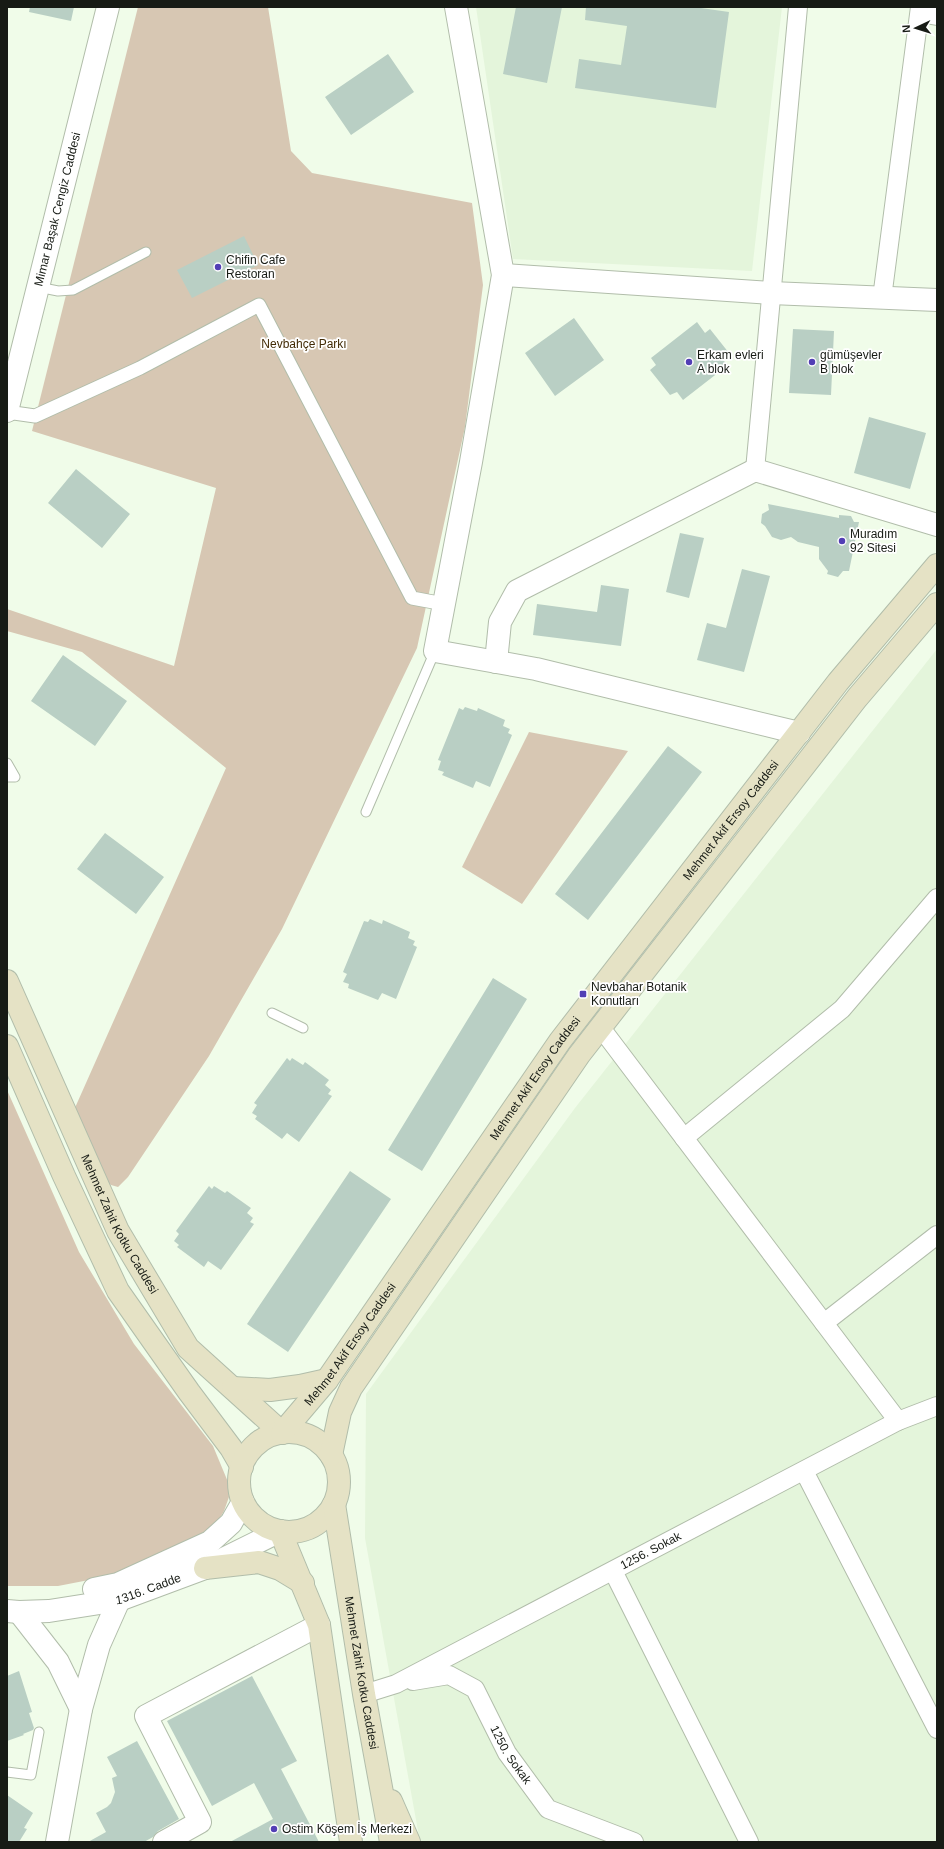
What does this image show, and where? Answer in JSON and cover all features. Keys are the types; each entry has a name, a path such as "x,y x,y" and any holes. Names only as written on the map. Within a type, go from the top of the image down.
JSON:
{"main road":[{"name":"Mehmet Akif Ersoy Caddesi","path":"282,1433 327,1380 560,1041 838,682 937,565"},
{"name":"Mehmet Akif Ersoy Caddesi","path":"331,1454 340,1412 351,1388 579,1055 857,698 937,604"},
{"path":"799,733 820,745"},
{"name":"Mehmet Zahit Kotku Caddesi","path":"7,981 118,1231 188,1348 282,1433"},
{"path":"7,1046 64,1176 118,1291 189,1392 231,1448 242,1467"},
{"path":"233,1388 270,1390 300,1386 327,1380"},
{"path":"296,1432 310,1436 322,1444 331,1454 337,1466 339,1479 338,1492 334,1504 325,1517 312,1527 301,1531 280,1531 268,1528 258,1521 250,1512 244,1502 240,1490 240,1478 242,1467 248,1454 257,1444 268,1437 282,1433 296,1432"},
{"name":"Mehmet Zahit Kotku Caddesi","path":"334,1504 376,1770 391,1842"},
{"path":"280,1531 303,1583 319,1625 351,1842"},
{"path":"204,1568 259,1562 280,1569 303,1583"},
{"path":"376,1770 410,1842"}],"street":[{"name":"Mimar Başak Cengiz Caddesi","path":"7,412 108,7"},
{"path":"456,7 502,275 436,651 536,669 799,733"},
{"path":"755,470 798,7"},
{"path":"882,298 926,12"},
{"path":"502,275 771,293 937,300"},
{"path":"7,412 35,416 140,368 259,305 412,598 444,604"},
{"path":"496,662 500,622 517,592 755,470 937,525"},
{"path":"684,1138 842,1009 937,898"},
{"path":"601,1028 898,1421"},
{"path":"824,1323 937,1235"},
{"name":"1256. Sokak","path":"364,1694 396,1684 898,1421 937,1406"},
{"path":"804,1471 937,1728"},
{"name":"1316. Cadde","path":"11,1607 118,1584 210,1542 231,1523 244,1502"},
{"name":"1316. Cadde","path":"11,1607 49,1611 119,1600 204,1568 280,1531"},
{"path":"613,1571 749,1842"},
{"path":"58,1842 81,1709 99,1645 119,1600"},
{"path":"11,1607 58,1662 81,1709"},
{"path":"164,1842 200,1822 146,1716 319,1625"},
{"name":"1250. Sokak","path":"396,1684 448,1674 475,1689 507,1753 548,1809 634,1842"}],"lane":[{"path":"38,287 58,291 73,290 146,252"},
{"path":"366,812 436,651"},
{"path":"7,763 15,777 7,777"},
{"path":"272,1013 303,1028"},
{"path":"7,1772 30,1775 39,1732"}],"shaded area":[{"path":"476,7 782,7 752,271 513,259"},
{"path":"937,649 937,1842 420,1842 365,1538 366,1394 575,1108"}],"green space":[{"name":"Nevbahçe Parkı","path":"138,7 268,7 291,151 312,173 472,203 483,285 465,427 417,648 282,929 209,1056 128,1177 118,1187 107,1182 74,1110 226,768 82,652 7,631 7,609 174,666 216,488 32,431"},
{"path":"529,732 628,751 522,904 462,867"},
{"path":"7,1090 79,1252 134,1344 213,1446 228,1482 229,1497 224,1511 218,1521 204,1532 125,1573 58,1586 7,1586"}],"building":[{"path":"30,7 74,7 71,21 29,12"},
{"path":"516,7 562,7 547,83 503,74"},
{"path":"586,7 694,7 729,12 716,108 575,88 579,59 621,65 627,26 585,20"},
{"path":"388,54 414,92 351,135 325,97"},
{"name":"Chifin Cafe Restoran","path":"244,236 258,265 192,298 177,270"},
{"path":"574,318 604,360 555,396 525,353"},
{"name":"Erkam evleri A blok","path":"697,322 705,333 710,329 729,353 722,359 728,365 683,400 677,392 670,395 650,370 656,365 651,358"},
{"name":"gümüşevler B blok","path":"793,329 834,331 831,395 789,393"},
{"path":"869,417 926,433 910,489 854,473"},
{"path":"76,469 130,514 102,548 48,503"},
{"name":"Muradım 92 Sitesi","path":"768,504 839,518 839,515 851,516 854,522 859,522 849,571 843,571 838,577 827,574 828,571 819,559 819,547 798,542 791,537 781,540 772,537 765,526 761,523 762,514 769,510"},
{"path":"680,533 704,538 689,598 666,592"},
{"path":"742,569 770,576 744,672 697,660 707,623 726,628"},
{"path":"601,585 629,589 621,646 533,635 537,604 597,612"},
{"path":"63,655 127,701 95,746 31,701"},
{"path":"465,707 477,711 478,708 505,720 503,726 510,729 508,733 512,735 490,787 476,781 473,788 442,775 444,772 438,770 441,761 438,760 459,708 463,710"},
{"path":"668,746 702,772 588,920 555,894"},
{"path":"105,833 164,877 136,914 77,869"},
{"path":"370,919 382,924 383,920 410,932 408,938 415,941 413,945 417,947 396,999 382,993 378,1000 348,988 349,984 343,982 347,974 343,972 364,921 368,922"},
{"path":"493,978 527,999 422,1171 388,1150"},
{"path":"287,1058 290,1061 292,1058 303,1065 305,1062 329,1080 325,1085 331,1090 328,1094 332,1096 299,1142 287,1133 282,1139 255,1119 257,1116 252,1113 257,1105 254,1103"},
{"path":"350,1171 391,1199 288,1352 247,1324"},
{"path":"209,1186 212,1189 214,1186 225,1193 227,1191 251,1208 247,1213 253,1218 250,1222 254,1224 221,1270 208,1261 204,1267 177,1247 179,1245 174,1241 179,1234 176,1231"},
{"path":"19,1671 32,1712 29,1713 34,1728 33,1730 23,1734 24,1735 7,1741 7,1676"},
{"path":"252,1676 297,1761 281,1769 319,1842 230,1842 273,1819 254,1783 212,1806 167,1721"},
{"path":"137,1741 179,1819 158,1831 153,1837 144,1842 88,1842 106,1832 96,1813 111,1803 115,1792 112,1778 117,1776 107,1757"},
{"path":"7,1795 33,1813 24,1828 27,1829 19,1842 7,1842"}],"place":[{"name":"Chifin Cafe Restoran","path":"218,267"},
{"name":"Erkam evleri A blok","path":"689,362"},
{"name":"gümüşevler B blok","path":"812,362"},
{"name":"Muradım 92 Sitesi","path":"842,541"},
{"name":"Nevbahar Botanik Konutları","path":"583,994"},
{"name":"Ostim Köşem İş Merkezi","path":"274,1829"}]}
